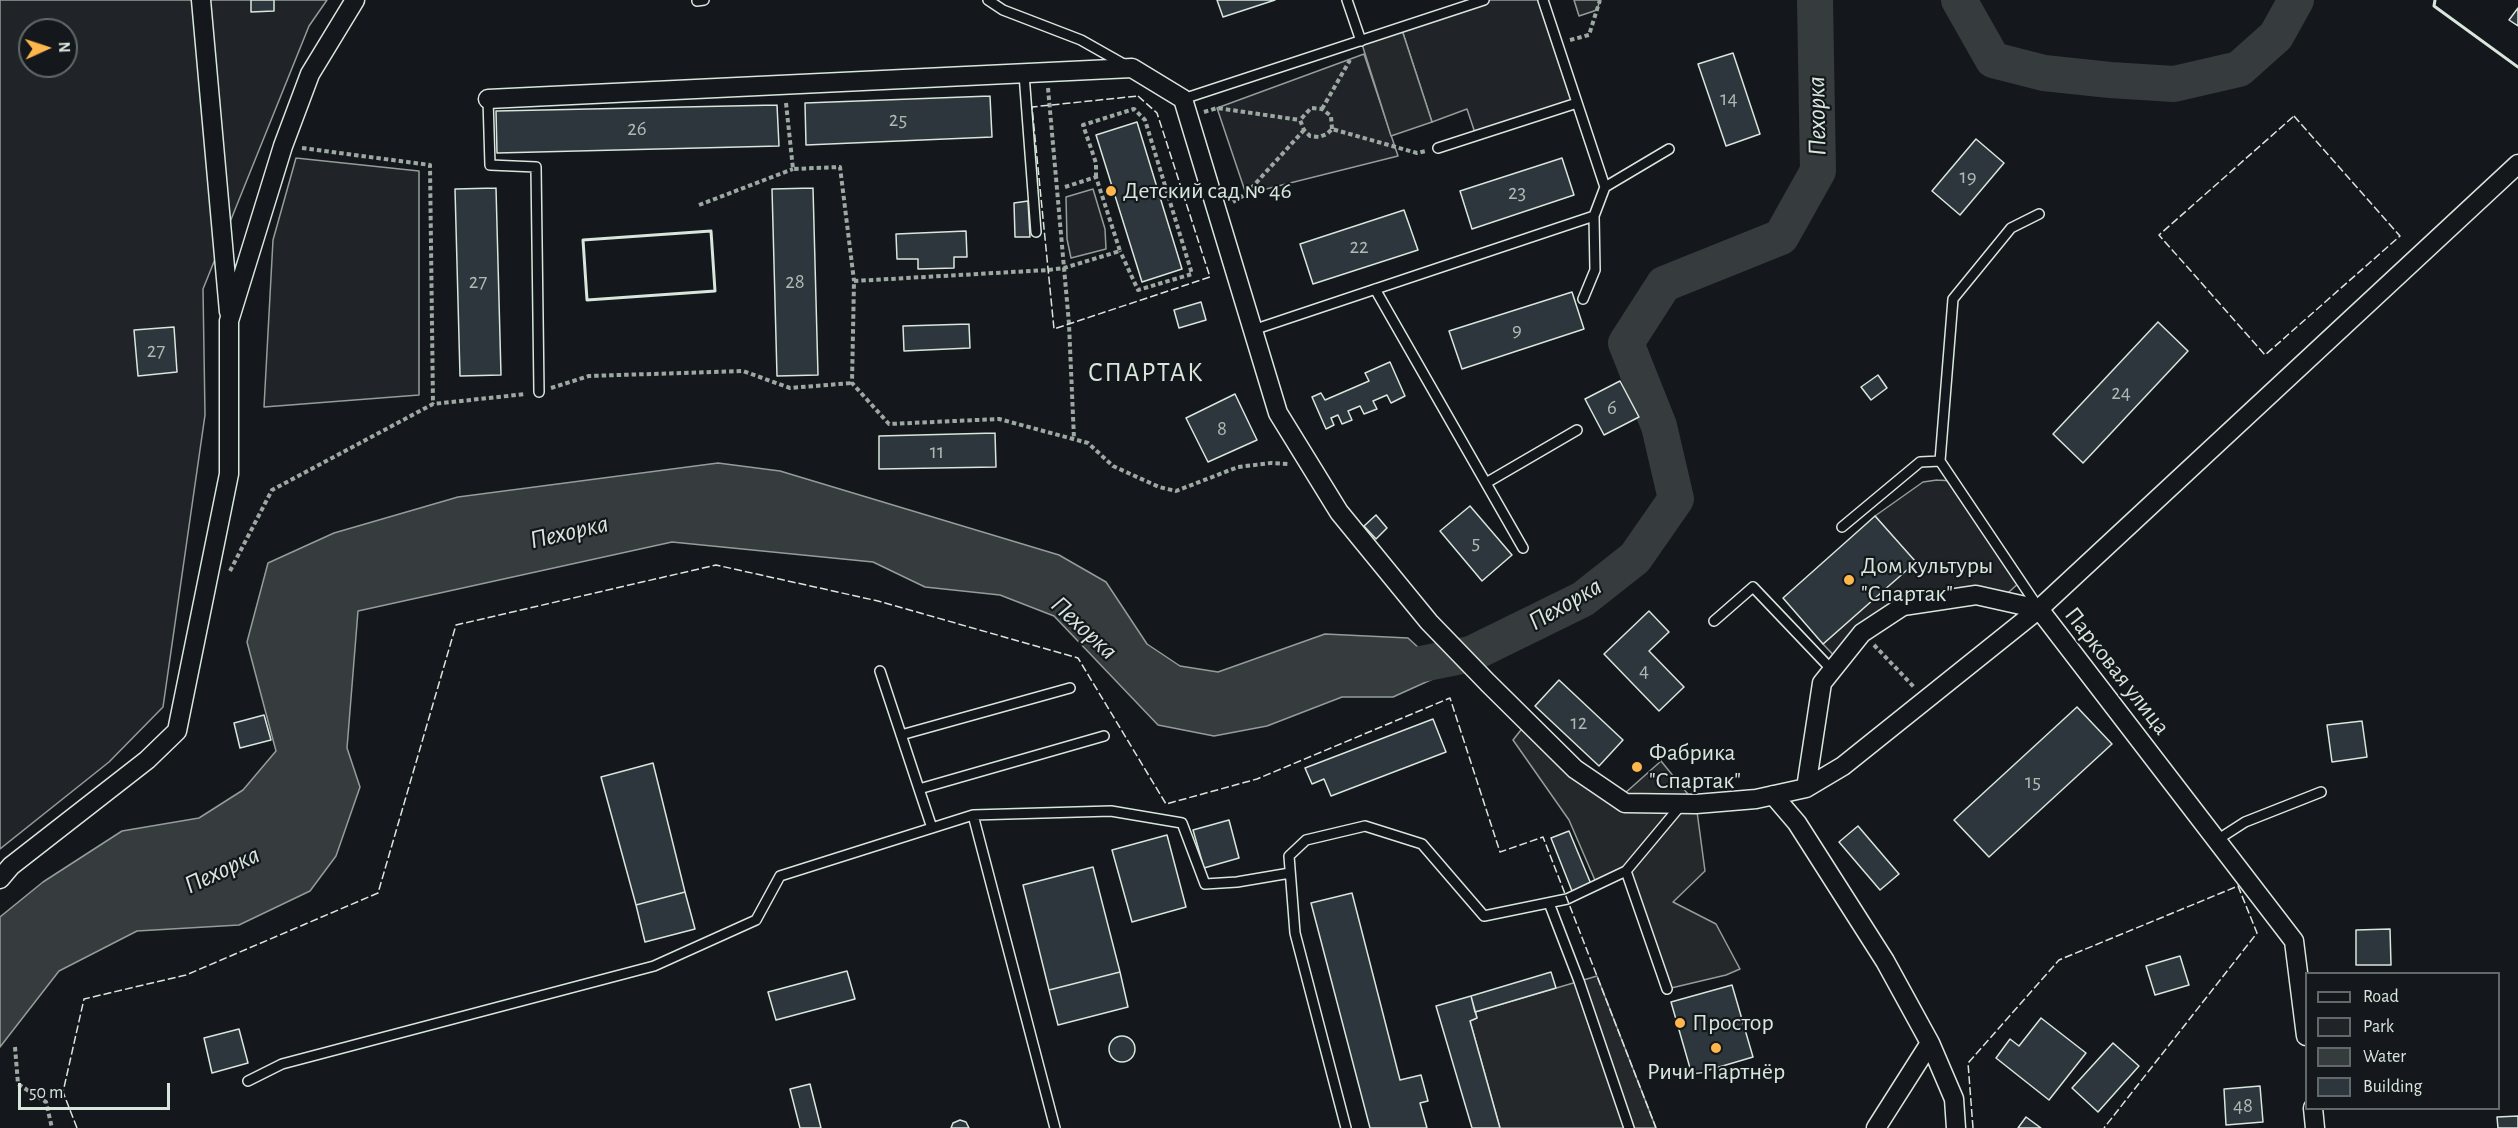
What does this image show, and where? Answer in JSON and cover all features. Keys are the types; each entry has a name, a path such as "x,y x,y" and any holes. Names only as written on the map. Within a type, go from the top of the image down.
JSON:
{"street":[{"path":"0,879 11,866 147,760 177,731 229,474 229,321 201,0"},
{"path":"229,321 284,146 310,74 355,0"},
{"path":"488,99 1132,68 1185,108 1278,413 1339,512 1429,622 1488,683 1575,769 1625,803 1682,804 1756,799 1806,788 1843,766 2039,609 2518,164"},
{"name":"Парковая улица","path":"1806,788 1822,683 1862,633 1903,606 1976,595 2039,609 2294,941 2305,1021"},
{"path":"1773,795 1797,823 1886,961 1930,1043 1954,1100 1956,1128"},
{"path":"1876,1128 1930,1043"},
{"path":"2313,1110 2315,1128"}],"lane":[{"path":"987,0 1003,10 1081,40 1132,68"},
{"path":"1347,0 1360,41"},
{"path":"1185,108 1360,41 1484,0"},
{"path":"1543,0 1605,187"},
{"path":"1024,74 1036,232"},
{"path":"488,99 490,165 536,167 539,392"},
{"path":"1438,148 1577,103"},
{"path":"1583,299 1595,270 1594,216 1605,187 1669,149"},
{"path":"2039,214 2011,228 1953,299 1940,461 2039,609"},
{"path":"1252,330 1594,216"},
{"path":"1375,289 1523,548"},
{"path":"1486,483 1577,430"},
{"path":"1842,527 1920,462 1940,461"},
{"path":"1714,621 1753,587 1832,670"},
{"path":"880,671 932,828"},
{"path":"901,735 1070,688"},
{"path":"919,789 1104,736"},
{"path":"2217,840 2245,822 2321,792"},
{"path":"1346,1128 1295,933 1289,856 1306,840 1365,826 1422,844 1484,916 1567,899 1626,871 1682,804"},
{"path":"248,1081 282,1064 654,966 756,920 780,876 973,815 1111,812 1182,823 1205,884 1237,882 1290,873"},
{"path":"973,815 1055,1128"},
{"path":"1626,871 1667,989"},
{"path":"1549,903 1580,981 1629,1128"}],"path":[{"path":"1558,44 1589,34 1600,0"},
{"path":"1322,109 1360,41"},
{"path":"1046,72 1064,268 1074,440"},
{"path":"784,85 793,169"},
{"path":"1185,108 1217,108 1300,120"},
{"path":"1311,108 1322,109 1331,116 1332,129 1319,137 1310,136 1304,130 1300,120 1311,108"},
{"path":"1134,110 1145,120 1192,274 1138,290 1120,251 1096,177 1096,163 1083,125 1134,110"},
{"path":"1332,129 1417,153 1438,148"},
{"path":"1246,194 1304,130"},
{"path":"284,146 430,165 433,404"},
{"path":"699,205 793,169 840,167 854,281 852,383 889,424 999,419 1088,443 1113,466 1159,487 1176,491 1238,467 1271,463 1293,464 1315,473"},
{"path":"1065,187 1096,177"},
{"path":"854,281 1064,268 1120,251"},
{"path":"227,576 272,490 433,404 539,392 589,376 743,371 790,388 852,383"},
{"path":"1862,633 1927,700"},
{"path":"15,1047 18,1084 46,1102 51,1128"}],"green space":[{"path":"0,0 327,0 309,26 203,289 205,415 163,707 109,762 0,849"},
{"path":"1484,0 1543,0 1577,103 1476,136 1467,109 1432,122 1401,27"},
{"path":"1364,54 1398,156 1246,194 1217,108"},
{"path":"296,158 419,171 419,395 264,407 273,240"},
{"path":"1093,189 1105,229 1106,249 1071,258 1067,239 1066,197"},
{"path":"1953,481 2021,581 1998,602 1903,606 1839,661 1823,644 1915,562 1875,516 1923,482"}],"shaded area":[{"path":"1574,0 1600,0 1597,10 1579,16"},
{"path":"1401,27 1432,122 1391,136 1361,41"},
{"path":"1528,721 1575,769 1624,794 1661,761 1696,804 1705,871 1673,902 1716,924 1740,969 1726,975 1667,989 1626,871 1597,885 1569,820 1513,740"},
{"path":"1597,976 1656,1128 1500,1128 1470,1021 1477,1018 1475,1012"}],"water":[{"path":"718,463 780,471 1059,555 1106,582 1147,644 1180,666 1218,672 1325,634 1408,638 1446,673 1393,697 1342,697 1267,726 1214,736 1158,725 1054,616 1000,595 925,587 873,562 672,542 358,611 347,748 360,787 336,856 310,891 239,925 137,931 59,971 0,1047 0,917 43,882 122,831 199,818 243,790 276,751 247,642 268,563 334,533 458,497"}],"building":[{"path":"251,0 274,0 274,11 251,12"},
{"path":"1217,0 1275,0 1223,17"},
{"path":"2518,8 2518,26 2509,20"},
{"path":"1733,53 1760,134 1726,146 1698,64"},
{"path":"990,96 992,137 806,145 805,103"},
{"path":"777,105 779,146 497,153 496,111"},
{"path":"1137,122 1182,269 1142,282 1096,135"},
{"path":"1976,139 2004,163 1960,215 1932,191"},
{"path":"1562,158 1574,195 1472,229 1460,191"},
{"path":"496,188 501,375 460,376 455,189"},
{"path":"813,188 818,375 777,376 772,189"},
{"path":"1028,201 1030,237 1015,237 1014,203"},
{"path":"1404,210 1418,250 1313,284 1300,244"},
{"path":"966,231 967,257 954,257 954,268 918,269 918,259 897,259 896,234"},
{"path":"1572,292 1584,329 1462,369 1449,331"},
{"path":"1201,302 1206,320 1179,328 1174,310"},
{"path":"2158,322 2188,351 2083,463 2053,434"},
{"path":"969,324 970,348 904,351 903,326"},
{"path":"174,327 177,372 138,376 134,330"},
{"path":"1390,362 1405,396 1391,403 1387,395 1373,401 1377,409 1364,414 1360,406 1348,411 1352,420 1342,424 1338,415 1331,418 1334,425 1326,429 1312,397 1321,393 1325,400 1369,381 1365,373"},
{"path":"1878,375 1887,388 1871,400 1861,387"},
{"path":"1620,381 1639,417 1604,435 1585,399"},
{"path":"1235,394 1257,440 1208,462 1186,418"},
{"path":"995,433 996,467 879,469 879,436"},
{"path":"1470,506 1512,555 1482,581 1440,531"},
{"path":"1376,515 1387,528 1376,539 1364,526"},
{"name":"Дом культуры \"Спартак\"","path":"1875,516 1916,562 1823,644 1783,598"},
{"path":"1649,611 1669,632 1649,651 1684,687 1659,711 1604,654"},
{"path":"1559,680 1623,740 1599,766 1535,706"},
{"path":"2077,707 2112,744 1989,857 1954,820"},
{"path":"264,715 271,740 240,748 234,723"},
{"path":"1433,719 1446,752 1331,796 1324,779 1312,784 1305,768"},
{"path":"2362,721 2367,757 2332,762 2327,725"},
{"path":"653,763 685,892 636,905 601,777"},
{"path":"1229,820 1239,858 1204,868 1193,830"},
{"path":"1858,826 1899,874 1880,890 1839,842"},
{"path":"1569,831 1591,884 1572,891 1551,838"},
{"path":"1167,835 1186,907 1132,922 1112,850"},
{"path":"1093,867 1120,972 1049,990 1023,885"},
{"path":"685,892 695,929 645,942 636,905"},
{"path":"1352,893 1400,1080 1421,1075 1428,1101 1420,1103 1427,1128 1370,1128 1311,903"},
{"path":"2390,929 2391,965 2356,965 2356,930"},
{"path":"2180,956 2189,985 2155,995 2146,966"},
{"path":"847,971 855,999 776,1020 768,992"},
{"path":"1120,972 1128,1007 1058,1025 1049,990"},
{"path":"1551,972 1556,988 1475,1012 1471,996"},
{"path":"1732,985 1753,1057 1692,1075 1671,1002"},
{"path":"1471,996 1477,1018 1470,1021 1500,1128 1472,1128 1436,1006"},
{"path":"2041,1018 2086,1053 2049,1100 1996,1058 2010,1039 2019,1046"},
{"path":"239,1029 248,1063 212,1073 204,1038"},
{"path":"1122,1036 1131,1040 1135,1049 1131,1058 1122,1062 1113,1058 1109,1049 1113,1040"},
{"path":"2113,1043 2139,1066 2098,1112 2072,1088"},
{"path":"810,1084 821,1128 800,1128 790,1089"},
{"path":"2260,1086 2263,1122 2226,1125 2224,1089"},
{"path":"2518,1116 2518,1128 2498,1128 2497,1117"},
{"path":"2026,1117 2041,1128 2018,1128"},
{"path":"960,1120 966,1122 969,1128 951,1128 953,1123"}],"waterway":[{"name":"Пехорка","path":"1387,671 1471,654 1583,599 1635,558 1676,499 1659,426 1626,343 1664,284 1781,237 1818,171 1815,0"},
{"name":"Пехорка","path":"1959,0 1993,60 2044,73 2174,84 2239,69 2276,36 2296,0"}],"fence":[{"path":"1138,96 1157,113 1210,277 1054,329 1032,107 1138,96"},
{"path":"2294,116 2400,236 2265,355 2159,235 2294,116"},
{"path":"77,1128 63,1092 84,999 186,975 378,893 456,625 716,565 878,601 1078,658 1166,804 1257,779 1450,698 1500,852 1543,837 1656,1128"},
{"path":"1973,1128 1968,1063 2059,960 2238,886 2257,933 2104,1128"}],"wall":[{"path":"2435,0 2434,6 2518,67"},
{"path":"711,231 715,291 587,300 583,240 711,231"}],"place":[{"name":"Детский сад № 46","path":"1111,191"},
{"name":"Дом культуры \"Спартак\"","path":"1849,580"},
{"name":"Фабрика \"Спартак\"","path":"1637,767"},
{"name":"Простор","path":"1680,1023"},
{"name":"Ричи-Партнёр","path":"1716,1048"}],"district":[{"name":"СПАРТАК","path":"1146,373"}]}
